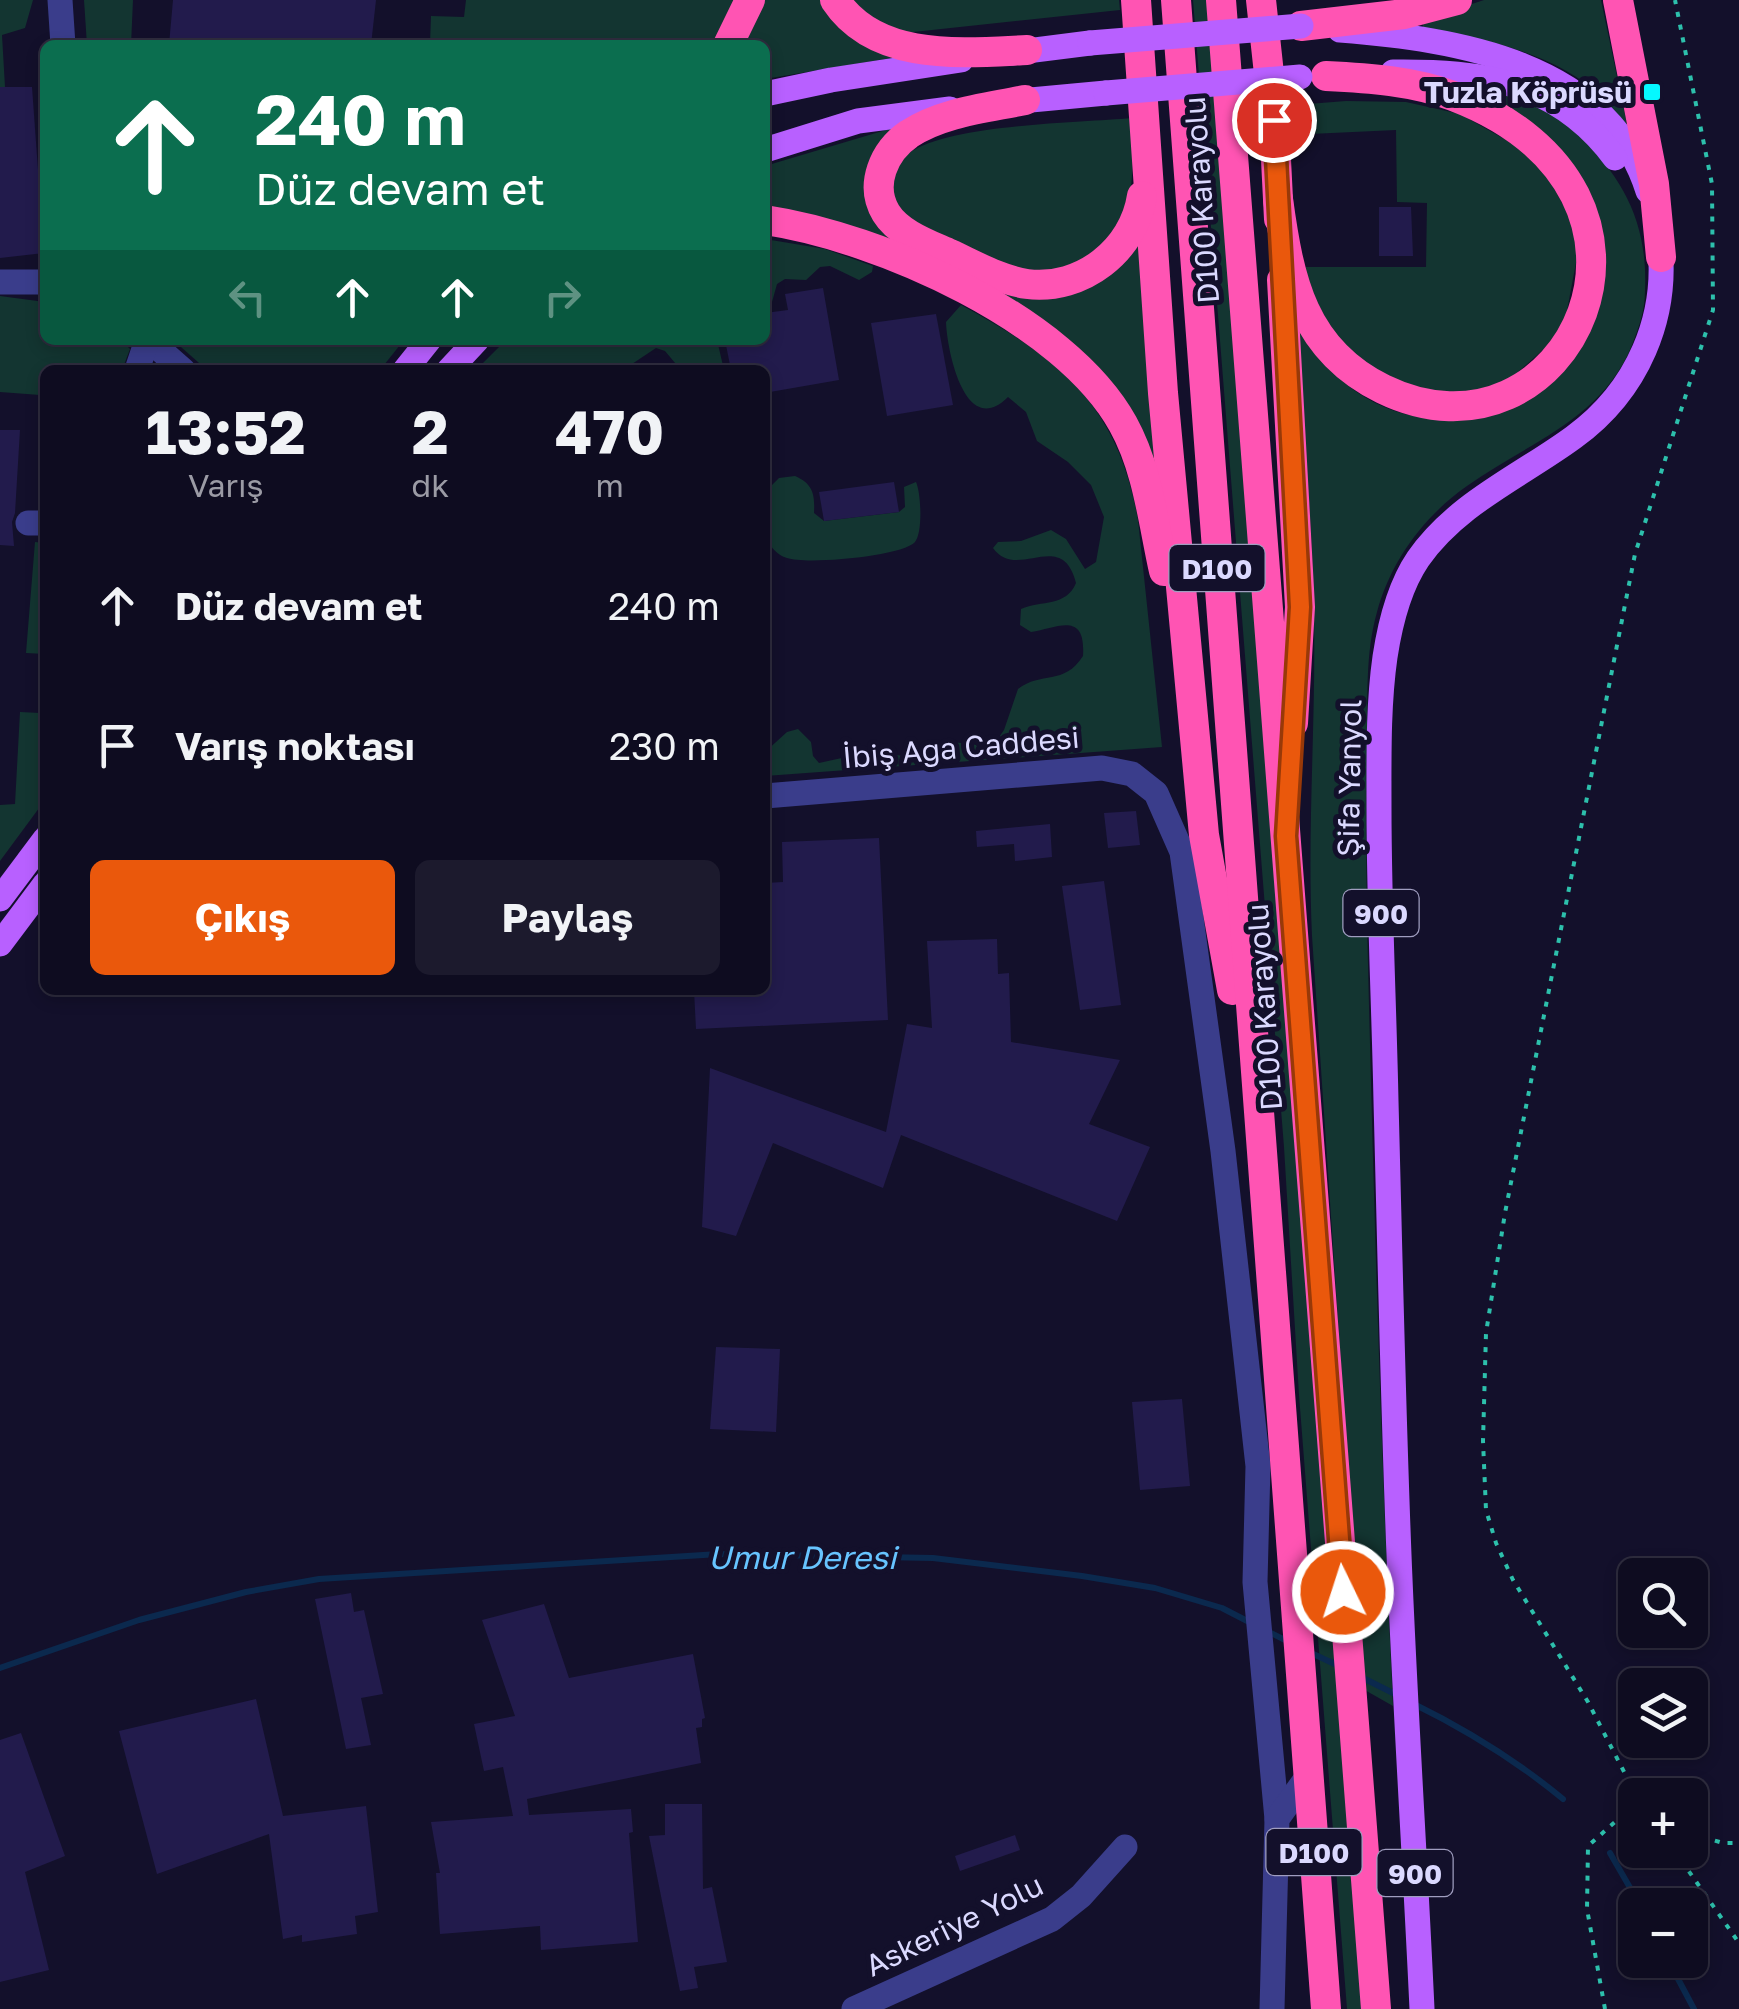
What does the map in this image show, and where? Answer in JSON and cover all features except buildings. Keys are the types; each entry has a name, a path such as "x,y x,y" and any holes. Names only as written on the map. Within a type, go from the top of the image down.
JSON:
{"highway":[{"path":"730,40 750,0"},
{"path":"834,0 872,35 916,49 1027,50"},
{"path":"1136,0 1163,393 1204,835 1259,1136"},
{"name":"D100 Karayolu","path":"1176,0 1326,2009"},
{"name":"D100 Karayolu","path":"1221,0 1376,2009"},
{"path":"1260,0 1274,120 1300,607 1286,836"},
{"path":"1300,26 1404,14 1457,0"},
{"path":"1618,0 1654,184 1662,257"},
{"path":"1278,199 1286,258 1306,315 1334,353 1365,378 1395,395 1437,406 1500,396 1520,387 1550,364 1576,331 1585,310 1593,267 1588,226 1571,186 1539,146 1510,124 1442,92 1381,80 1313,77"},
{"path":"1026,100 949,117 907,136 886,157 880,171 879,186 887,214 914,236 1010,280 1060,284 1092,270 1128,236 1141,203 1145,138"},
{"path":"770,221 859,244 960,288 1051,341 1104,394 1136,452 1148,488 1195,718"}],"main road":[{"name":"Şifa Yanyol","path":"770,93 830,80 1090,43 1300,26 1391,35 1508,60 1557,79 1607,121 1635,163 1652,203 1662,257 1661,294 1654,328 1627,382 1578,434 1482,498 1440,533 1409,575 1389,636 1383,684 1380,838 1405,1682 1422,2009"},
{"path":"770,148 871,119 1026,100 1313,77 1413,72 1470,75 1522,86 1556,101 1586,125 1621,166 1644,207 1662,257"},
{"path":"409,365 426,345"},
{"path":"454,365 472,345"},
{"path":"0,899 40,847"},
{"path":"0,944 40,891"}],"street":[{"path":"60,0 64,40"},
{"path":"0,282 40,282"},
{"path":"154,345 177,365"},
{"name":"İbiş Ağa Caddesi","path":"770,796 1102,768 1132,774 1156,793 1182,852 1223,1151 1258,1466 1256,1582 1277,1819"},
{"path":"1272,2009 1277,1819 1308,1776"},
{"name":"Askeriye Yolu","path":"854,2009 1052,1919 1080,1896 1125,1847"}],"path":[{"path":"1627,1778 1496,1543 1486,1510 1483,1441 1486,1333 1505,1214 1634,554 1713,310 1712,184 1676,0"},
{"path":"1605,2009 1588,1910 1588,1846 1618,1819"},
{"path":"1708,1838 1739,1843"},
{"path":"1687,1868 1739,1943"}],"green space":[{"path":"0,0 33,0 25,28 2,35 5,87 0,87"},
{"path":"84,0 133,0 131,40 87,40"},
{"path":"466,0 740,0 718,40 430,40 431,16 464,17"},
{"path":"764,0 822,0 903,56 770,78 770,40 745,40"},
{"path":"849,0 1119,0 1120,10 904,33 889,30"},
{"path":"1193,0 1209,0 1363,2009 1347,2009 1299,1395 1284,1147"},
{"path":"1484,0 1601,0 1628,129 1597,92 1554,64 1490,42 1423,28 1423,20"},
{"path":"1454,83 1523,97 1549,107 1595,152 1621,187 1638,225 1645,291 1632,345 1602,393 1561,428 1490,470 1436,512 1400,558 1383,593 1373,628 1367,693 1367,936 1393,1706 1363,1689 1312,936 1313,578 1292,313 1326,365 1376,403 1415,416 1478,414 1598,306 1603,258 1595,211 1586,189 1558,150 1509,113"},
{"path":"1406,102 1460,114 1536,157 1581,236 1563,332 1509,380 1455,396 1384,378 1339,344 1299,267 1426,267 1427,203 1397,202 1396,130 1310,134 1308,104"},
{"path":"1132,118 1132,181 1121,220 1098,250 1067,268 1030,272 1007,266 924,229 894,201 893,178 899,164 909,153 928,143 983,130"},
{"path":"896,127 867,186 1013,293 1141,230 1162,494 1125,404 826,219 770,207 770,165"},
{"path":"770,240 825,249 873,266 872,272 859,280 830,266 820,267 806,280 785,279 777,284 772,302"},
{"path":"0,296 40,301 40,345 126,345 130,349 124,365 40,365 40,395 0,392"},
{"path":"961,305 1027,345 1079,389 1116,445 1138,520 1162,747 770,776 770,747 787,732 798,729 811,742 813,756 819,763 869,752 914,757 953,742 984,746 997,740 1004,730 1018,689 1068,671 1083,656 1083,642 1075,627 1031,632 1020,625 1021,609 1060,599 1072,591 1076,583 1069,567 1050,556 1014,560 993,548 998,542 1021,541 1051,530 1066,539 1085,569 1096,562 1104,517 1091,485 1068,462 1037,441 1026,412 1008,397 993,407 980,407 970,400 955,369 946,322"},
{"path":"179,345 400,345 384,365 201,365"},
{"path":"501,345 718,345 723,365 677,365 665,351 656,348 630,365 481,365"},
{"path":"40,395 40,497 38,493"},
{"path":"795,476 809,486 814,513 824,521 899,512 905,507 904,487 916,482 920,512 915,542 893,551 854,558 798,560 780,555 770,544 770,487 779,478"},
{"path":"35,542 40,542 40,654 26,653"},
{"path":"20,712 40,713 40,807 0,861 0,805 15,804"}],"waterway":[{"name":"Umur Deresi","path":"0,1668 139,1620 246,1592 319,1579 719,1554 933,1558 1082,1576 1155,1588 1222,1608 1253,1624"},
{"name":"Umur Deresi","path":"1265,1630 1289,1642"},
{"name":"Umur Deresi","path":"1309,1652 1339,1666"},
{"name":"Umur Deresi","path":"1359,1676 1397,1695"},
{"name":"Umur Deresi","path":"1412,1703 1490,1746 1563,1799"},
{"name":"Umur Deresi","path":"1610,1853 1630,1888"},
{"name":"Umur Deresi","path":"1678,1978 1694,2009"}],"place":[{"name":"Tuzla Köprüsü","path":"1652,92"}],"route":[{"path":"1274,120 1300,607 1286,836 1343,1592"}]}
